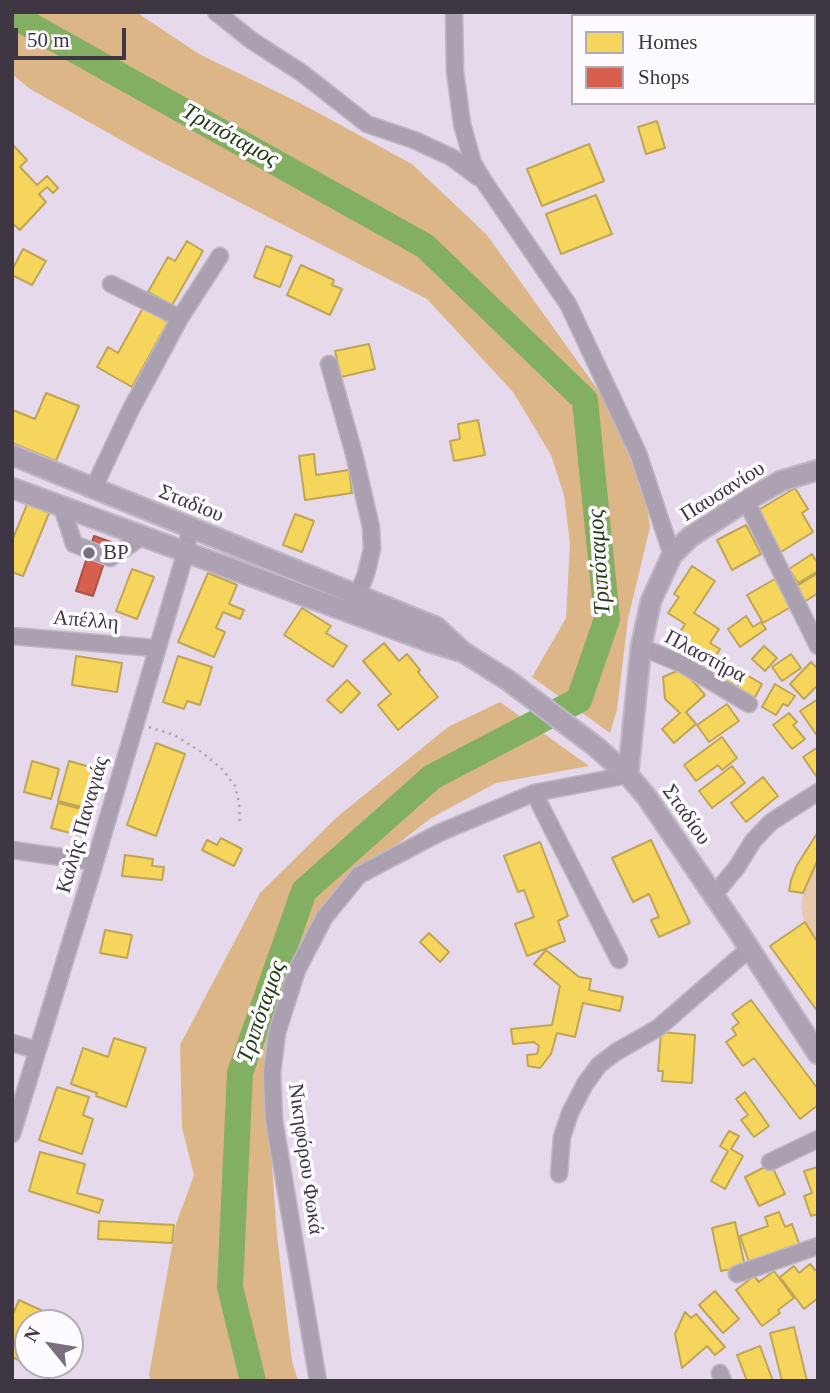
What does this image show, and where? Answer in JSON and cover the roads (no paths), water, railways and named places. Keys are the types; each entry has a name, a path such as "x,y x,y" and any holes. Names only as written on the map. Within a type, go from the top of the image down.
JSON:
{"main road":[{"name":"Σταδίου","path":"12,455 436,627 463,652 509,681 595,746 628,775 646,796 818,1054"},
{"name":"Παυσανίου","path":"628,775 641,648 651,601 672,555 690,537 746,500 782,481 818,470"},
{"name":"Σταδίου","path":"12,488 429,642 463,652"}],"street":[{"path":"216,12 368,124 414,140 451,157 482,180"},
{"path":"454,12 455,71 462,124 473,163 568,304 638,453 672,555"},
{"path":"93,487 180,318 220,256"},
{"path":"111,284 180,318"},
{"path":"329,364 371,527 372,549 357,596"},
{"path":"746,500 818,646"},
{"path":"62,507 74,544 110,558 144,536"},
{"name":"Καλής Παναγιάς","path":"12,1133 95,862 155,648 186,551 190,528"},
{"name":"Απέλλη","path":"12,636 155,648"},
{"name":"Πλαστήρα","path":"641,648 682,664 749,704"},
{"name":"Νικηφόρου Φωκά","path":"318,1381 274,1120 272,1073 277,1033 297,970 324,918 359,875 439,833 534,793 628,775"},
{"path":"714,895 737,867 753,841 771,822 818,792"},
{"path":"534,793 619,960"},
{"path":"12,850 95,862"},
{"path":"559,1174 562,1137 570,1113 585,1084 599,1065 657,1028 749,949"},
{"path":"12,1043 37,1050"},
{"path":"770,1162 818,1139"},
{"path":"737,1275 818,1246"}],"waterway":[{"name":"Τριπόταμος","path":"12,15 425,246 585,400 607,619 579,700 432,777 304,891 240,1073 230,1287 253,1381"}],"place":[{"name":"BP","path":"89,553"}]}
